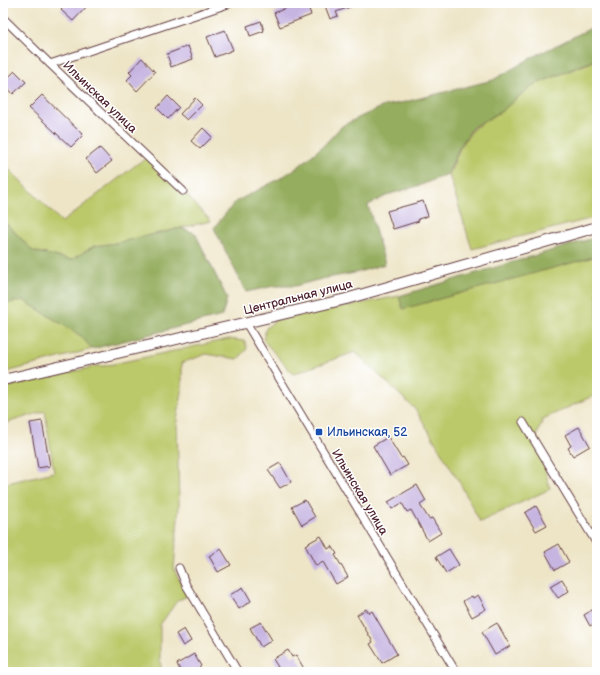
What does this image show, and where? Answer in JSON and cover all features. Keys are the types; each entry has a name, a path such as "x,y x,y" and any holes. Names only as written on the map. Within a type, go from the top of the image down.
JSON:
{"street":[{"path":"50,64 230,3"},
{"name":"Ильинская улица","path":"3,18 183,191"},
{"name":"Центральная улица","path":"3,380 246,323 366,293 597,227"},
{"name":"Ильинская улица","path":"246,323 456,672"},
{"path":"523,422 597,544"},
{"path":"179,568 186,585 238,672"}],"green space":[{"path":"597,25 597,59 531,86 502,111 473,127 459,148 448,174 421,185 390,194 368,205 385,264 355,273 321,279 295,286 274,286 246,292 214,228 235,202 279,179 298,167 324,145 342,126 358,118 384,106 493,80 531,58"},
{"path":"597,60 597,217 472,249 449,175 460,148 474,128 502,111 531,86"},
{"path":"150,156 211,221 116,243 94,246 71,260 33,251 3,220 3,163 62,222 137,164"},
{"path":"3,220 33,251 71,260 94,246 116,243 181,228 195,233 227,298 222,316 92,349 81,336 23,300 3,304"},
{"path":"597,237 597,256 403,309 399,296"},
{"path":"597,256 597,394 543,419 537,435 550,489 480,522 461,485 416,410 355,352 293,374 263,340 266,328 276,320 399,296 403,308"},
{"path":"23,300 81,336 92,349 3,373 3,349 6,347 3,338 3,304"},
{"path":"229,339 245,341 247,349 238,359 206,354 182,363 182,393 177,420 179,505 174,569 187,596 177,601 160,625 160,660 162,672 3,672 3,484 54,472 45,411 3,424 3,388 97,366 104,366"}],"building":[{"path":"67,3 90,3 73,21 61,10"},
{"path":"298,3 307,3 311,15 280,27 274,13"},
{"path":"324,3 358,4 336,12 338,16 330,19"},
{"path":"261,21 264,31 250,36 247,26"},
{"path":"225,30 233,50 215,57 207,37"},
{"path":"188,46 193,59 171,67 167,54"},
{"path":"142,58 155,72 137,91 127,80 132,75 129,72"},
{"path":"15,71 26,82 13,94 3,82"},
{"path":"42,95 83,135 71,147 29,108"},
{"path":"168,96 179,107 168,119 157,108"},
{"path":"195,98 202,105 187,120 180,114"},
{"path":"203,128 212,137 200,149 191,141"},
{"path":"100,148 112,161 97,173 86,159"},
{"path":"423,201 428,216 418,219 419,221 393,229 387,211"},
{"path":"42,421 50,466 38,468 30,423"},
{"path":"579,427 590,446 573,456 568,448 571,446 565,435"},
{"path":"388,437 401,458 403,457 408,465 390,475 373,446"},
{"path":"280,463 291,482 280,488 268,470"},
{"path":"417,485 426,501 420,505 429,519 432,518 441,533 428,541 411,510 407,512 402,503 392,509 388,502"},
{"path":"305,500 315,517 302,525 292,507"},
{"path":"536,506 547,525 536,531 525,513"},
{"path":"321,536 328,549 332,546 337,554 335,555 348,577 336,584 323,562 316,566 305,545"},
{"path":"559,544 569,562 555,570 545,552"},
{"path":"221,549 231,565 218,572 209,556"},
{"path":"449,549 459,565 446,573 436,557"},
{"path":"562,579 569,591 558,598 550,586"},
{"path":"243,587 251,601 239,609 230,595"},
{"path":"478,595 486,609 472,617 463,601 472,596 473,598"},
{"path":"597,607 597,622 590,626 584,615"},
{"path":"366,609 369,613 372,611 397,654 382,663 370,644 373,642 357,615"},
{"path":"261,622 272,640 261,647 250,628"},
{"path":"497,623 510,646 495,655 482,632"},
{"path":"184,629 191,641 183,646 176,634"},
{"path":"288,650 292,657 296,655 306,672 281,672 273,659"},
{"path":"194,654 201,666 199,668 201,672 181,672 177,664"}],"place":[{"name":"Ильинская, 52","path":"319,432"}]}
